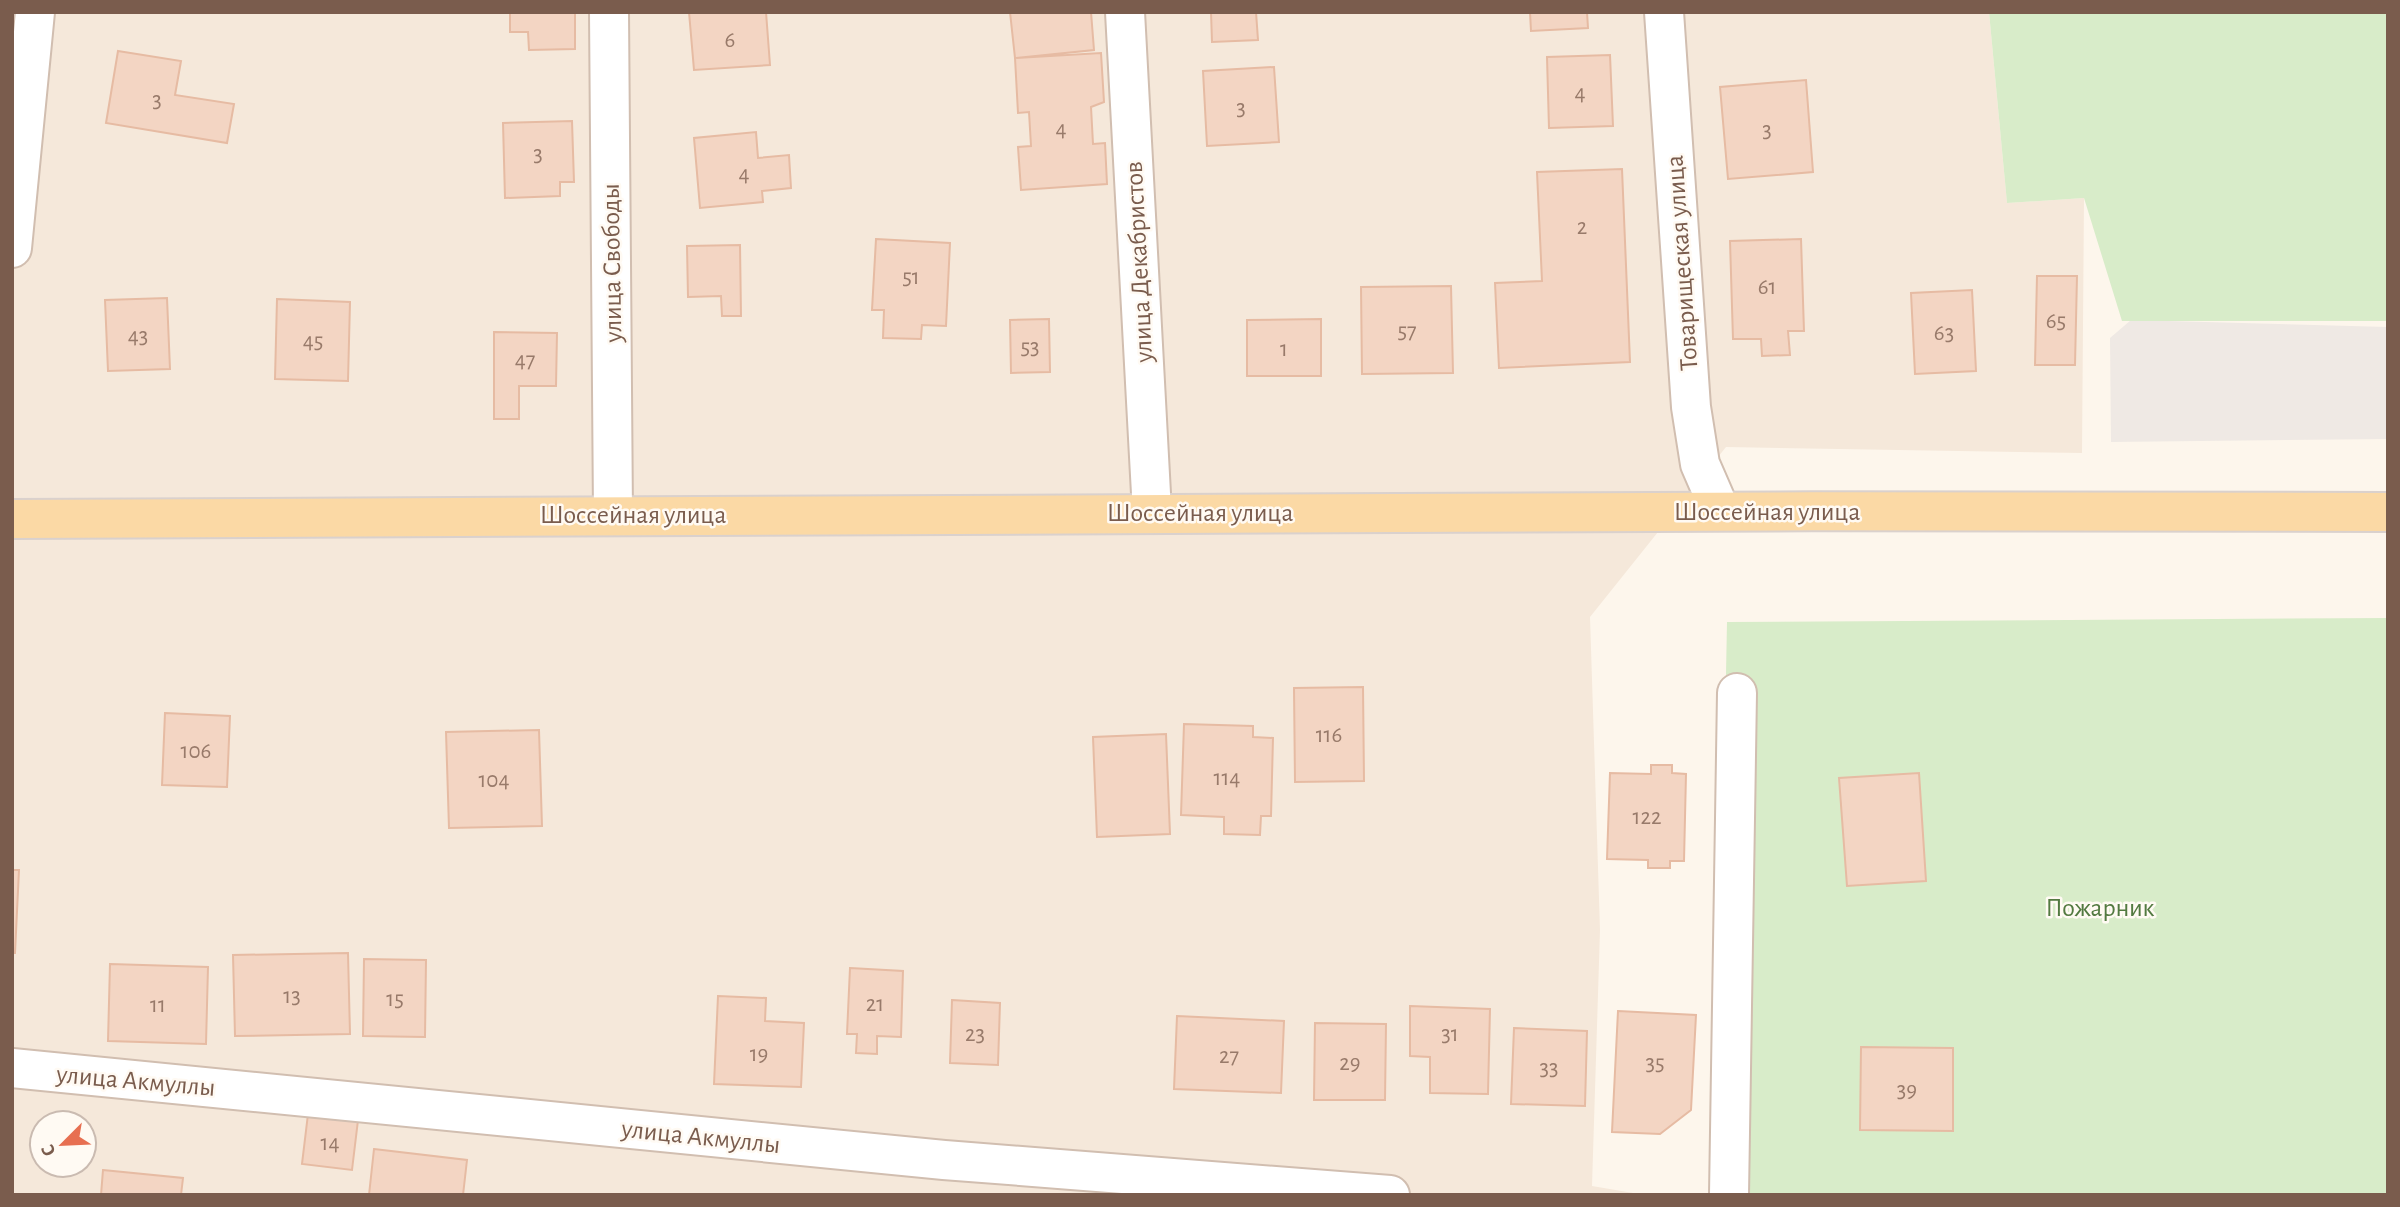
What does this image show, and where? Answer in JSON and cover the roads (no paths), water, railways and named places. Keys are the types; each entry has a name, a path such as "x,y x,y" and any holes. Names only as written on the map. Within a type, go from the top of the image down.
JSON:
{"main road":[{"name":"Шоссейная улица","path":"12,519 613,513 1720,510 2388,512"}],"street":[{"path":"12,248 35,12"},
{"name":"улица Свободы","path":"609,12 613,513"},
{"name":"улица Декабристов","path":"1125,12 1152,512"},
{"name":"Товарищеская улица","path":"1664,12 1691,407 1700,464 1720,510"},
{"path":"1729,1195 1737,693"},
{"name":"улица Акмуллы","path":"12,1068 944,1160 1390,1195"}],"park label":[{"name":"Пожарник","path":"2100,907"}]}
